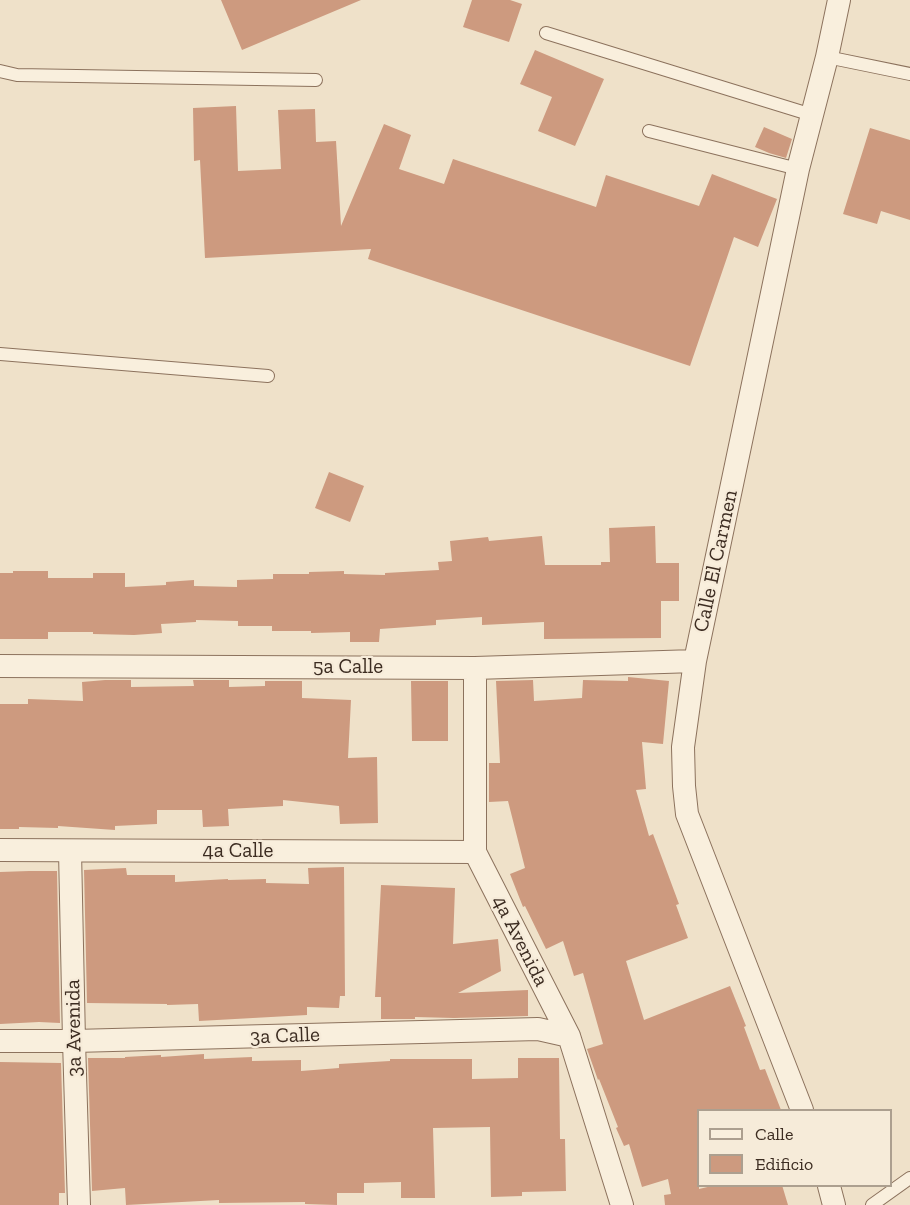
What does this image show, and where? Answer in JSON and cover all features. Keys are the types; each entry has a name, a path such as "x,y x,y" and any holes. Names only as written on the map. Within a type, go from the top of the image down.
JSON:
{"street":[{"name":"Calle El Carmen","path":"802,1109 687,814 683,747 695,661 798,169 839,0"},
{"name":"5a Calle","path":"0,666 475,668 695,661"},
{"name":"4a Avenida","path":"475,668 475,852 569,1036 622,1205"},
{"name":"4a Calle","path":"0,850 475,852"},
{"name":"3a Avenida","path":"70,850 79,1205"},
{"name":"3a Calle","path":"0,1041 538,1029 569,1036"},
{"path":"830,1187 834,1205"}],"lane":[{"path":"546,33 812,115"},
{"path":"827,57 910,74"},
{"path":"0,71 17,75 316,80"},
{"path":"648,131 798,169"},
{"path":"0,354 268,376"},
{"path":"872,1205 910,1178"}],"building":[{"path":"221,0 361,0 242,50"},
{"path":"472,0 510,0 522,4 509,42 463,27"},
{"path":"535,50 604,79 575,146 538,131 552,97 520,84"},
{"path":"236,106 238,171 281,169 278,110 315,109 316,142 336,141 341,226 384,124 411,135 399,169 444,184 453,159 596,207 606,175 699,206 712,174 777,199 758,247 734,237 690,366 368,259 371,249 205,258 200,160 194,161 193,108"},
{"path":"764,127 792,139 786,158 755,147"},
{"path":"870,128 910,140 910,220 881,211 877,224 843,214"},
{"path":"329,472 364,486 350,522 315,508"},
{"path":"655,526 656,563 679,563 679,601 661,601 661,638 544,639 544,622 482,625 482,617 436,620 436,625 380,629 379,642 350,642 350,632 272,631 272,626 238,626 238,621 196,620 196,622 161,624 162,633 134,635 48,632 48,639 0,639 0,573 48,571 48,578 93,578 93,573 125,573 125,587 166,585 166,582 194,580 194,586 237,587 237,580 273,579 273,574 344,571 344,574 385,575 385,573 439,570 438,562 452,561 450,541 488,537 489,541 542,536 545,565 601,565 601,562 610,562 609,528"},
{"path":"628,677 669,681 663,744 642,742 646,789 636,790 649,836 653,834 679,904 676,905 688,938 626,961 644,1020 730,986 760,1070 765,1069 781,1109 697,1109 697,1187 699,1189 783,1187 788,1205 665,1205 664,1195 671,1194 668,1179 642,1187 629,1144 624,1146 616,1128 618,1127 587,1049 603,1044 583,973 574,976 563,941 546,949 525,906 523,907 510,874 525,868 508,801 489,802 489,763 500,763 496,681 533,680 534,701 582,698 583,680 628,681"},
{"path":"131,680 131,687 194,686 193,680 229,680 229,687 265,686 265,681 302,681 302,698 351,700 348,758 377,757 378,823 340,824 339,806 283,800 283,806 228,809 229,826 203,827 202,810 157,810 157,824 115,826 115,830 58,826 58,828 0,829 0,704 28,704 28,699 83,701 82,682"},
{"path":"411,681 448,681 448,741 412,741"},
{"path":"344,867 345,996 340,996 339,1008 307,1007 307,1015 199,1021 198,1004 87,1003 84,870 126,868 127,875 175,875 175,882 266,879 266,883 309,884 308,868"},
{"path":"57,871 60,1023 0,1024 0,872"},
{"path":"381,885 455,888 453,944 498,939 501,971 458,993 528,990 528,1016 381,1019 381,997 375,997"},
{"path":"204,1054 204,1059 252,1057 252,1061 301,1060 301,1071 339,1068 339,1064 390,1061 390,1059 472,1059 472,1079 518,1078 518,1058 559,1058 560,1139 565,1139 566,1191 522,1192 522,1196 491,1197 490,1127 433,1128 435,1198 401,1198 401,1182 364,1183 364,1193 337,1193 337,1205 305,1204 305,1202 219,1203 219,1200 126,1205 125,1188 92,1191 88,1058"},
{"path":"0,1062 61,1063 65,1193 59,1193 59,1205 0,1205"}]}
